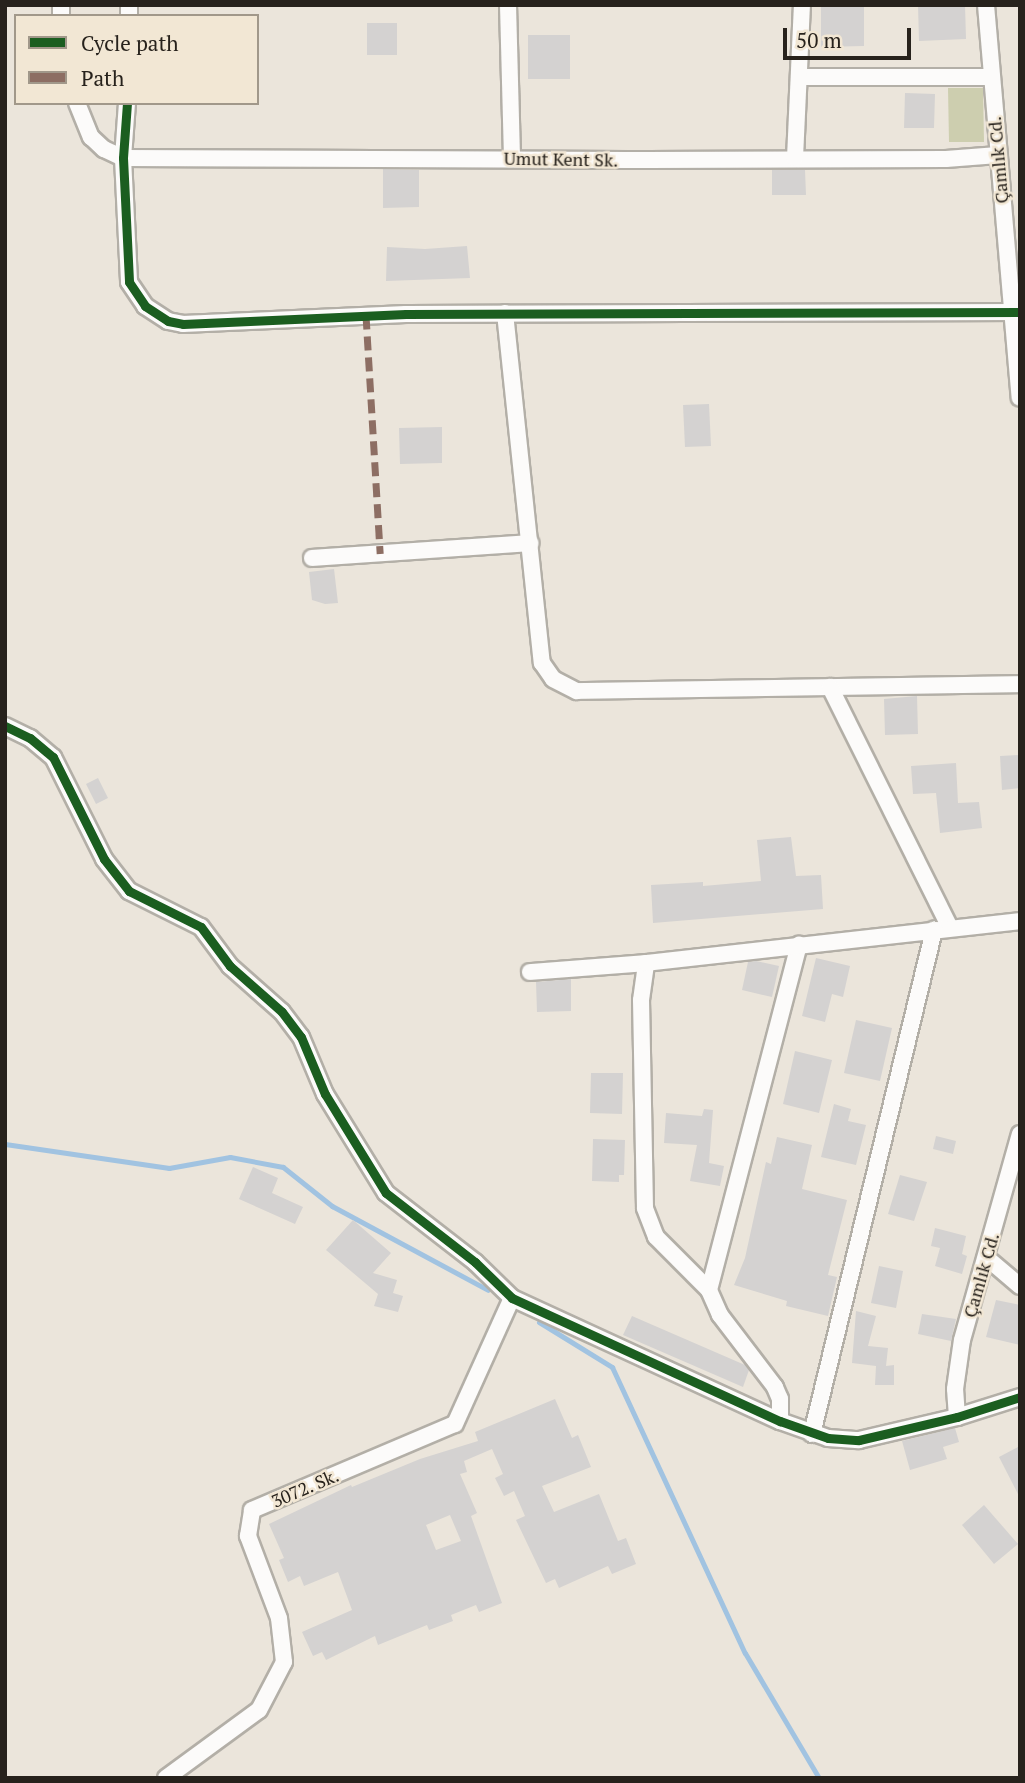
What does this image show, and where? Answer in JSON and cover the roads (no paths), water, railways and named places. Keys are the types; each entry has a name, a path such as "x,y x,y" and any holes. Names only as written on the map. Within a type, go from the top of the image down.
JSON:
{"street":[{"path":"508,5 512,158"},
{"path":"795,158 801,76 802,5"},
{"name":"Çamlık Cd.","path":"986,5 990,77 1016,312 1020,398"},
{"path":"801,76 990,77"},
{"path":"78,105 91,137 104,149 123,158"},
{"path":"127,105 123,158 129,282 145,306 168,321 183,324 366,315 505,313 1016,312"},
{"name":"Umut Kent Sk.","path":"123,158 946,159 998,155"},
{"path":"505,313 542,663 547,672 564,687 577,691 1020,684"},
{"path":"312,558 530,543"},
{"path":"812,1434 942,929 830,687"},
{"path":"5,726 30,738 53,757 104,859 129,891 201,927 230,966 282,1012 301,1037 325,1094 386,1193 475,1262 512,1298 812,1434 859,1440 957,1417 1020,1397"},
{"path":"530,972 646,963 1020,921"},
{"path":"709,1290 799,945"},
{"path":"646,963 641,1000 645,1208 656,1237 709,1290 720,1315 775,1387 780,1399 780,1421"},
{"name":"Çamlık Cd.","path":"957,1417 956,1389 962,1340 1019,1139"},
{"path":"987,1258 1020,1286"},
{"name":"3072. Sk.","path":"166,1778 259,1710 284,1662 279,1618 248,1536 252,1510 455,1424 512,1298"}],"waterway":[{"path":"5,1144 169,1168 230,1157 283,1167 332,1206 488,1290"},
{"path":"539,1322 612,1367 745,1653 819,1778"}]}
